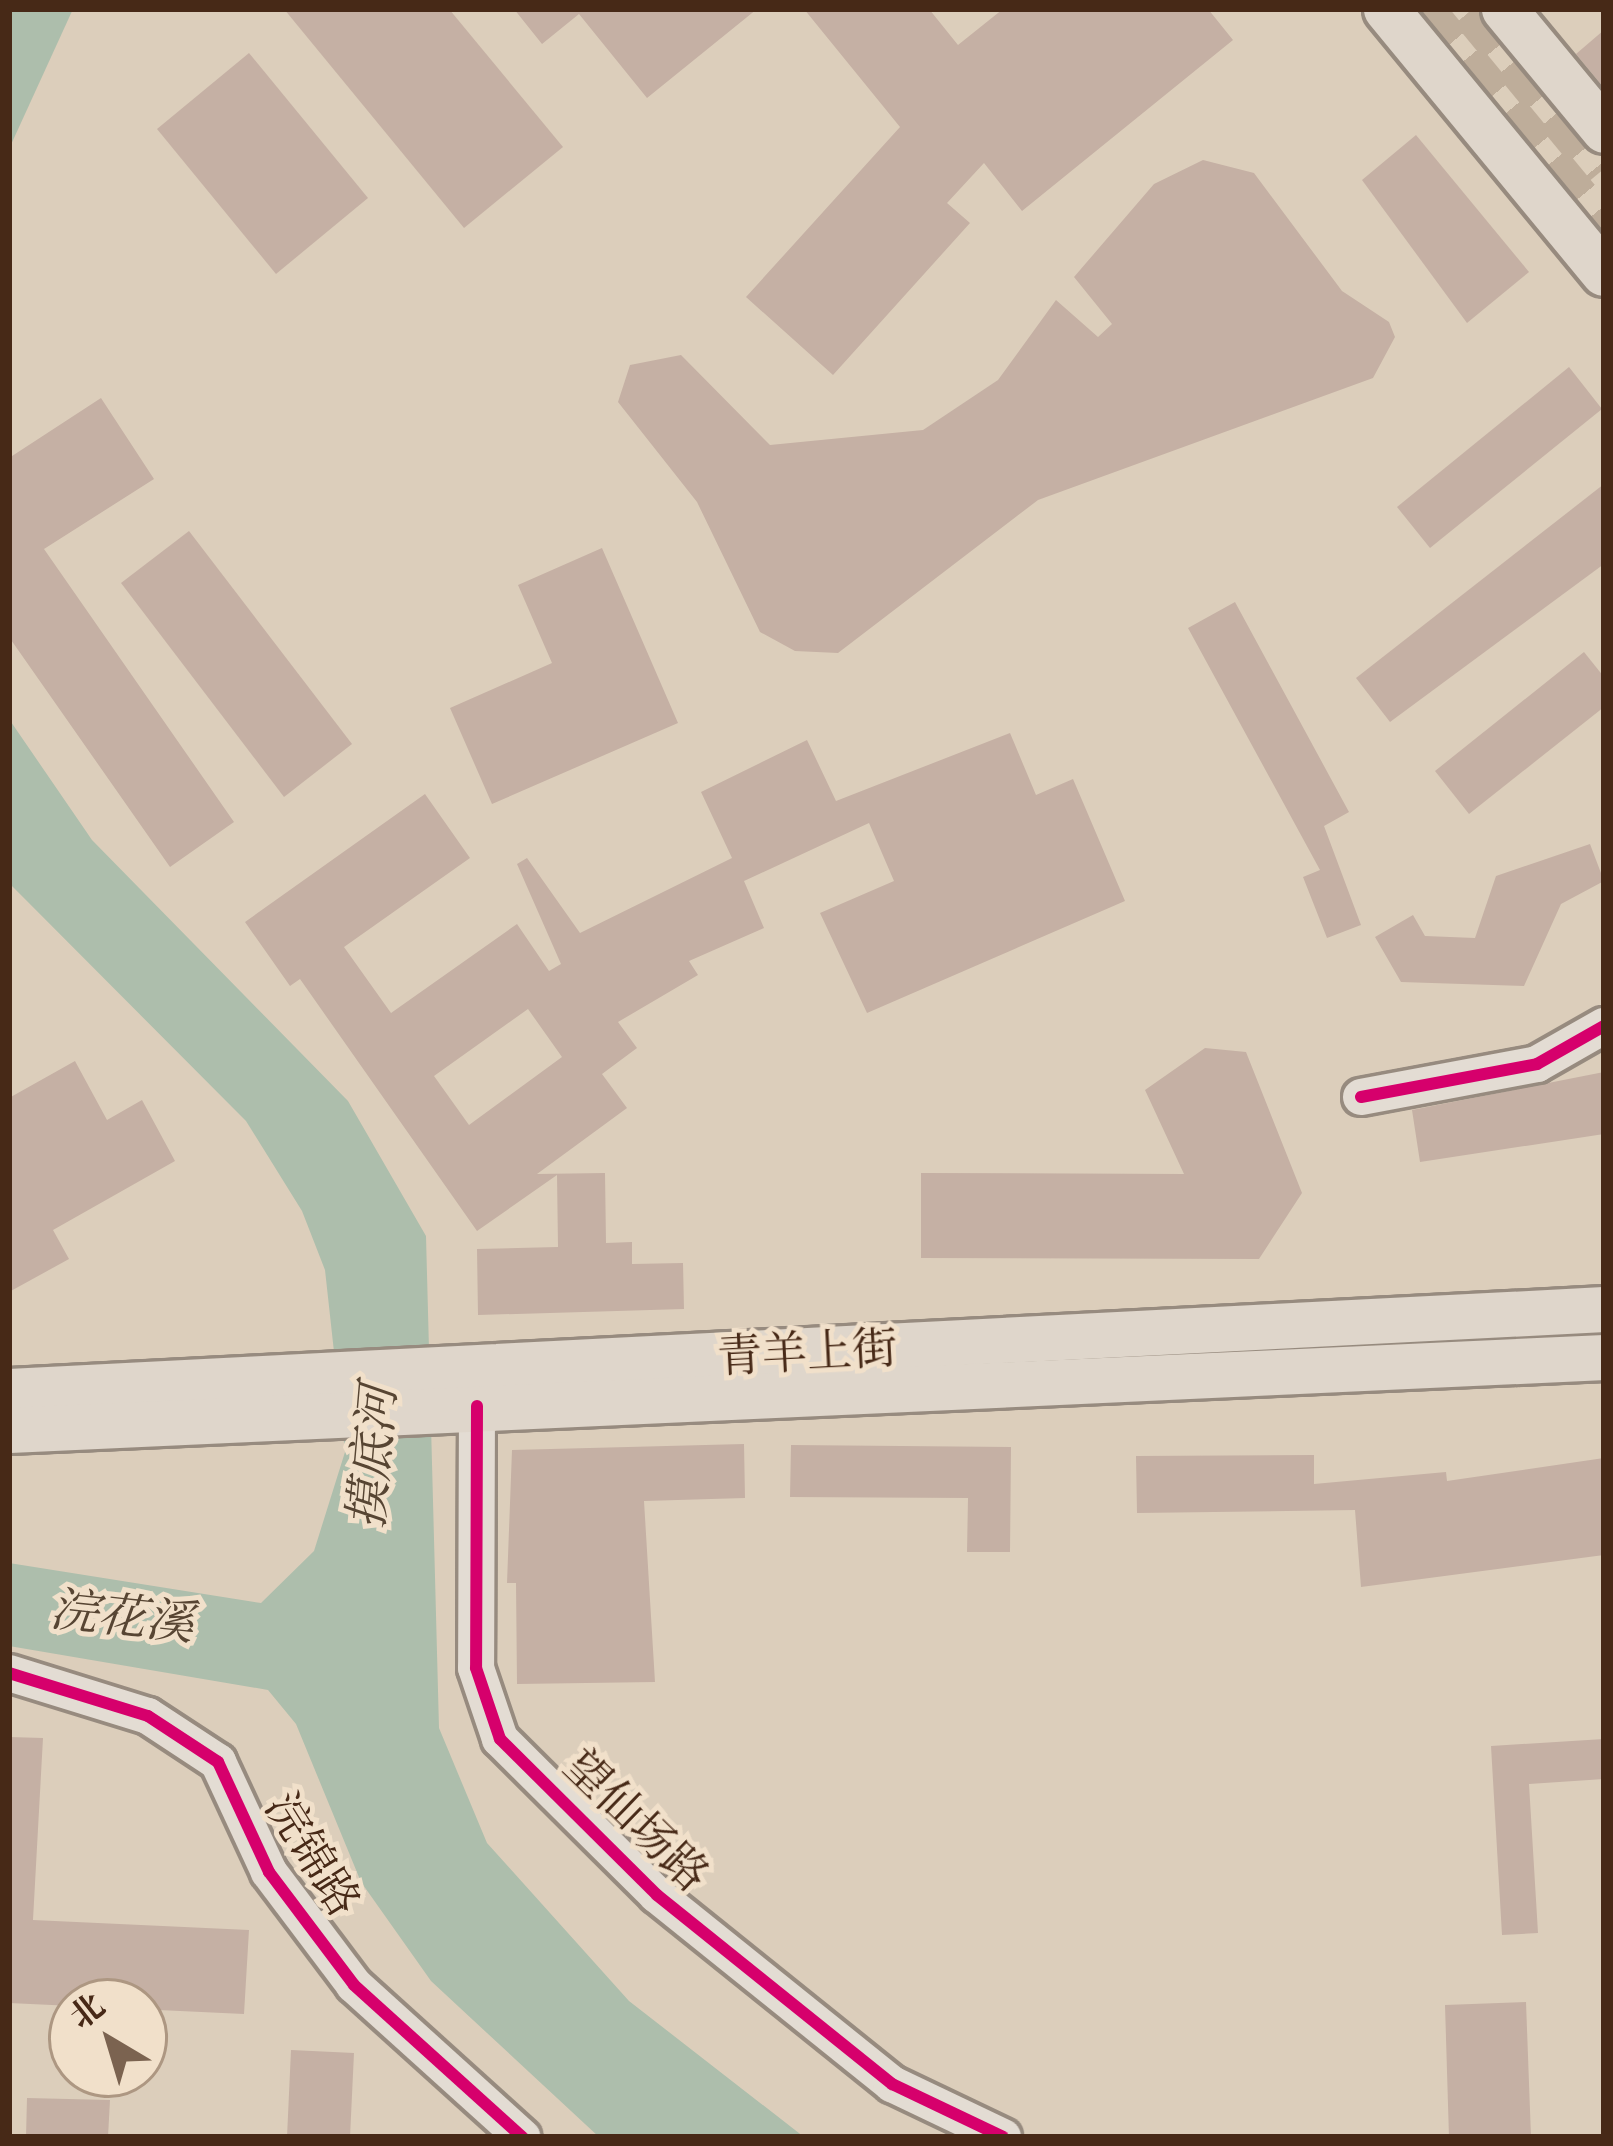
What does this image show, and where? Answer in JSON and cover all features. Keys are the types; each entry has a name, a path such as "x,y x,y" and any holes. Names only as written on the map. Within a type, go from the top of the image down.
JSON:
{"main road":[{"path":"1386,9 1604,273"},
{"path":"1504,9 1604,130"},
{"name":"青羊上街","path":"463,1395 1604,1309"},
{"name":"青羊上街","path":"9,1391 463,1395 1604,1357"},
{"name":"青羊上街","path":"9,1430 316,1396"}],"street":[{"path":"1360,1097 1537,1064 1604,1026"},
{"name":"望仙场路","path":"463,1395 476,1668 500,1739 656,1895 892,2084 1004,2137"},
{"name":"浣锦路","path":"9,1672 148,1716 218,1762 268,1872 354,1985 522,2137"}],"water":[{"path":"9,9 73,9 9,149"},
{"path":"9,719 92,840 348,1101 426,1236 439,1728 487,1843 629,2001 804,2137 599,2137 431,1981 361,1882 296,1724 268,1690 9,1646 9,1563 261,1603 314,1551 345,1452 325,1270 302,1211 246,1121 9,883"}],"building":[{"path":"284,9 449,9 563,147 464,228"},
{"path":"514,9 757,9 647,98 579,14 542,44"},
{"path":"804,9 929,9 958,45 1003,9 1208,9 1233,40 1022,211 984,163 947,203 970,223 833,375 746,297 900,127"},
{"path":"1604,30 1604,88 1576,54"},
{"path":"249,53 368,198 276,274 157,129"},
{"path":"1416,135 1529,272 1467,323 1362,180"},
{"path":"1203,160 1254,173 1342,291 1389,322 1395,337 1373,378 1038,500 838,653 795,651 760,632 697,502 618,402 630,365 681,355 770,445 923,430 998,380 1056,300 1098,337 1112,324 1074,277 1154,184"},
{"path":"1569,367 1602,409 1430,548 1397,507"},
{"path":"101,398 154,479 44,549 234,822 170,867 9,637 9,458"},
{"path":"1604,484 1604,564 1390,722 1356,678"},
{"path":"189,531 352,744 284,797 121,583"},
{"path":"602,548 678,723 492,804 450,708 552,663 518,585"},
{"path":"1235,602 1349,812 1324,826 1361,925 1327,938 1303,877 1320,870 1188,628"},
{"path":"1584,652 1604,677 1604,707 1469,814 1435,771"},
{"path":"1010,733 1036,795 1073,779 1125,901 867,1013 820,913 894,881 869,823 744,881 764,928 689,961 698,975 618,1022 637,1048 602,1074 627,1108 537,1174 605,1173 606,1243 632,1242 632,1264 683,1263 684,1309 478,1315 477,1249 558,1247 557,1175 477,1231 300,979 290,986 245,922 425,794 470,858 344,947 391,1013 517,924 549,971 561,964 517,864 527,858 580,933 732,858 701,792 807,740 836,801","holes":["528,1009 562,1057 469,1125 434,1076"]},
{"path":"1590,844 1604,881 1561,904 1524,986 1401,982 1375,937 1413,915 1425,936 1475,938 1496,876"},
{"path":"1205,1048 1246,1052 1302,1193 1259,1259 921,1258 921,1173 1184,1174 1145,1090"},
{"path":"75,1061 107,1120 142,1100 175,1161 53,1230 69,1259 9,1292 9,1098"},
{"path":"1604,1072 1604,1134 1420,1162 1412,1110"},
{"path":"744,1444 745,1498 644,1501 655,1682 517,1684 516,1583 507,1583 512,1450"},
{"path":"791,1445 1011,1447 1010,1552 967,1552 968,1498 790,1497"},
{"path":"1314,1455 1314,1484 1446,1472 1447,1481 1604,1458 1604,1555 1361,1587 1355,1510 1137,1513 1136,1456"},
{"path":"9,1737 43,1738 33,1920 249,1930 244,2014 168,2010 168,1978 48,1978 48,2005 9,2003"},
{"path":"1604,1739 1604,1779 1529,1784 1538,1933 1502,1935 1491,1746"},
{"path":"1526,2002 1531,2137 1449,2137 1445,2005"},
{"path":"291,2050 354,2053 350,2137 287,2137"},
{"path":"27,2098 110,2100 108,2137 26,2137"}],"tunnel":[{"path":"1421,9 1604,231"},
{"path":"1472,9 1604,169"}],"cycle path":[{"path":"1361,1097 1537,1064 1604,1026"},
{"path":"477,1406 476,1668 500,1739 657,1895 892,2084 1003,2137"},
{"path":"9,1673 148,1716 218,1762 269,1872 354,1985 522,2137"}],"water label":[{"name":"摸底河","path":"373,1457"},
{"name":"浣花溪","path":"122,1617"}]}
